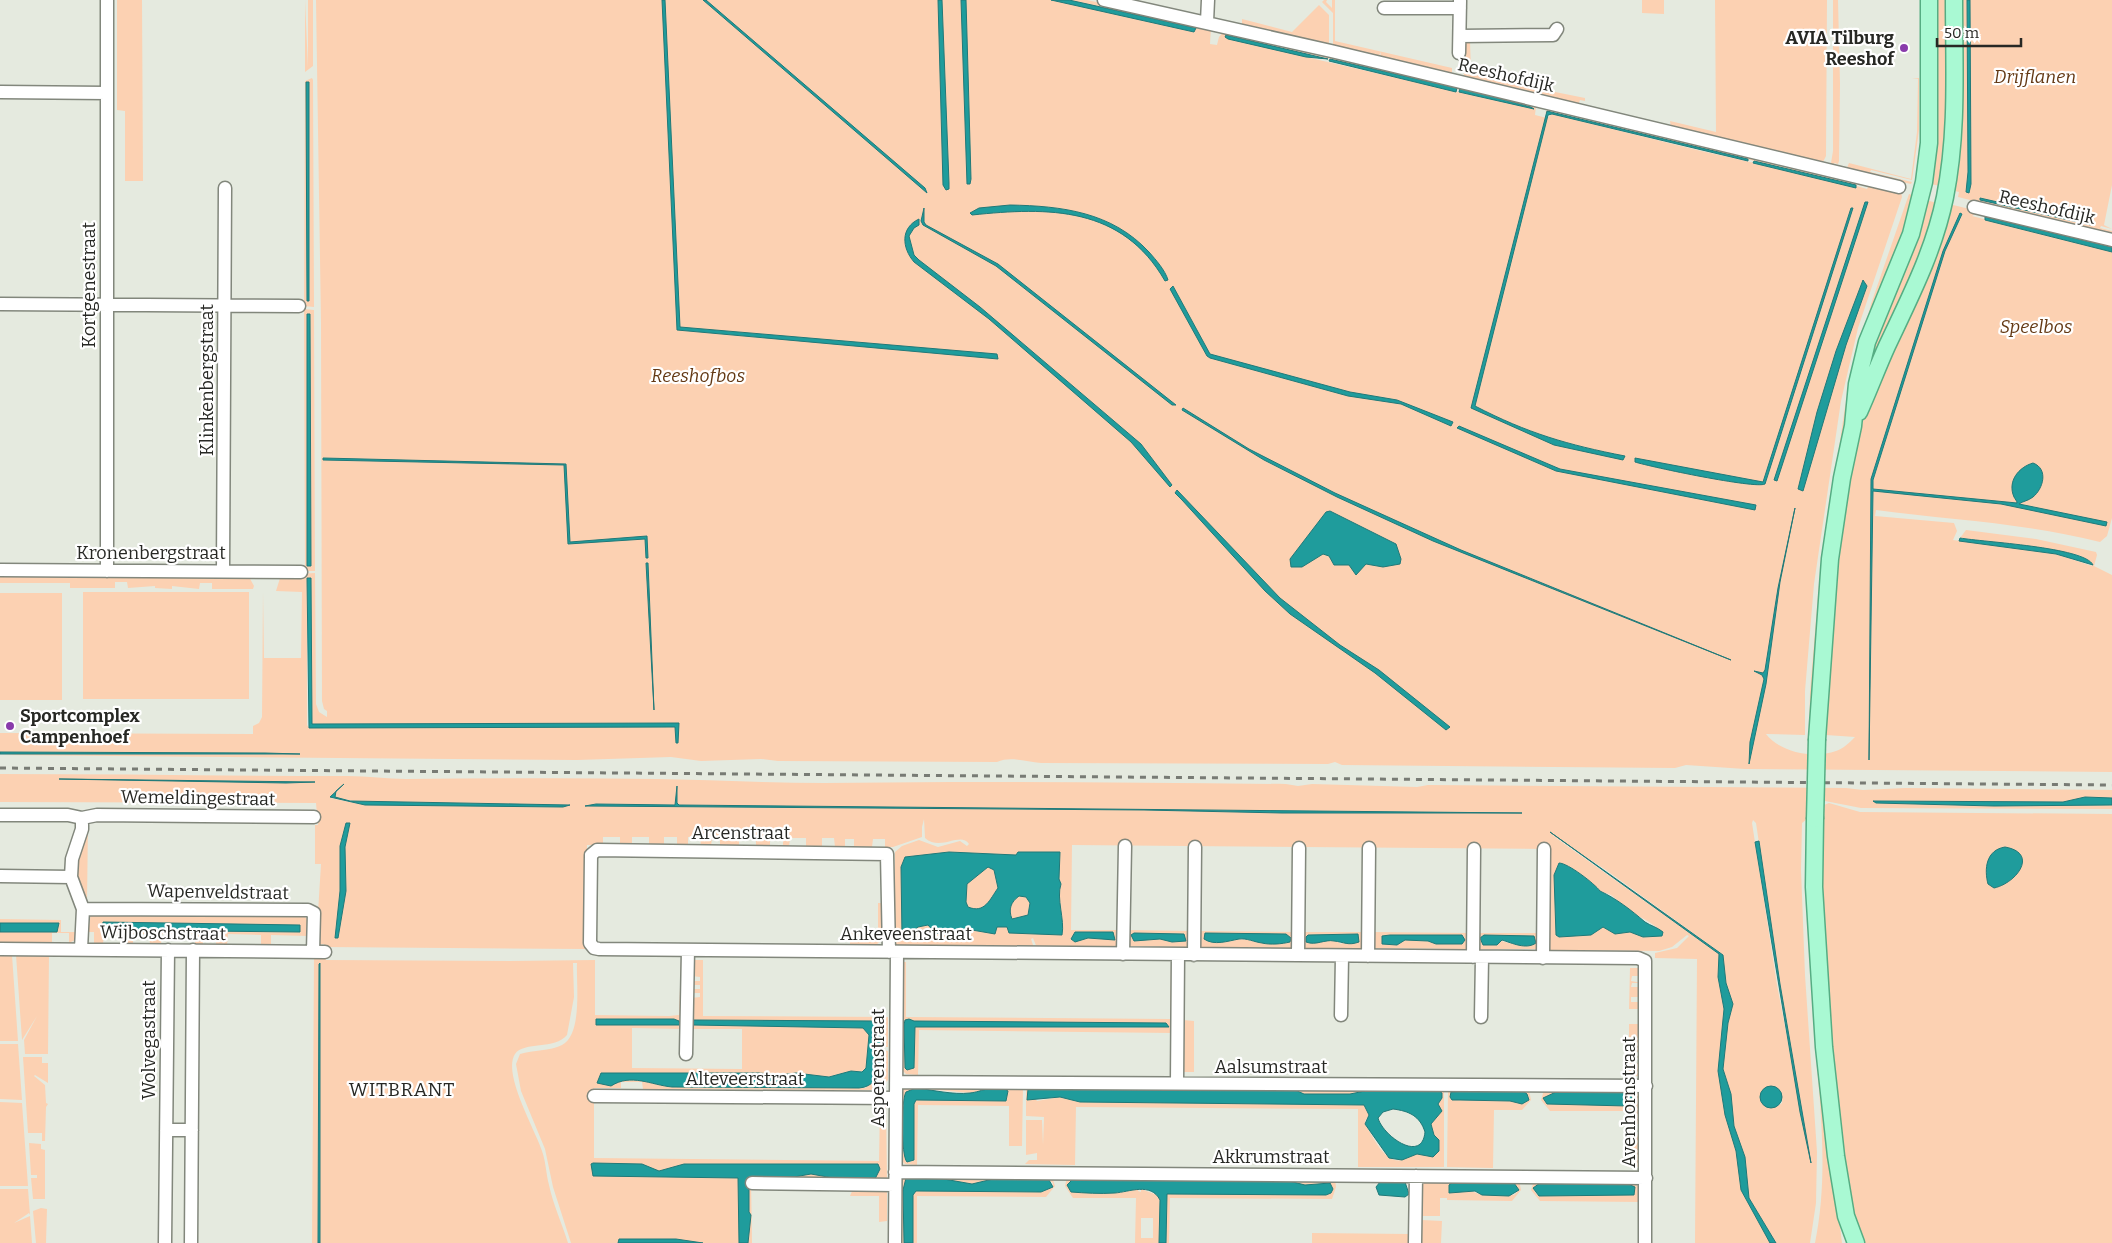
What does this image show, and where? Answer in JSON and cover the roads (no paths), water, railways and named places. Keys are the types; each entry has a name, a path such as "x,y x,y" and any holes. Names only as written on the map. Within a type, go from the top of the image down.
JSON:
{"main road":[{"path":"1846,1243 1846,1216 1836,1156 1824,1048 1814,887 1817,739 1830,559 1842,478 1853,426 1857,384 1867,342 1911,234 1924,182 1929,143 1929,0"},
{"path":"1853,426 1886,348 1929,255 1945,199 1954,140 1954,0"},
{"path":"1846,1216 1856,1243"}],"street":[{"name":"Kortgenestraat","path":"107,0 107,571"},
{"name":"Reeshofdijk","path":"1104,0 1207,22 1899,187"},
{"path":"1207,22 1208,0"},
{"path":"1384,8 1460,4 1459,53"},
{"path":"1460,36 1553,35 1558,29"},
{"path":"0,92 107,93"},
{"name":"Klinkenbergstraat","path":"224,571 225,188"},
{"name":"Reeshofdijk","path":"1974,207 2112,240"},
{"path":"0,304 299,306"},
{"name":"Kronenbergstraat","path":"0,570 301,572"},
{"name":"Wemeldingestraat","path":"0,815 68,815 82,818 97,815 314,817"},
{"path":"82,818 82,829 72,858 71,876 83,909 82,949"},
{"path":"1123,954 1125,846"},
{"path":"1194,954 1195,847"},
{"path":"1298,956 1299,848"},
{"path":"1368,956 1370,848"},
{"path":"1474,849 1481,1017"},
{"name":"Arcenstraat","path":"594,948 590,943 591,856 598,850 882,852 887,854 889,858 893,952"},
{"path":"1542,958 1544,850"},
{"path":"0,876 71,876"},
{"name":"Wapenveldstraat","path":"83,909 308,910 314,914 319,952"},
{"name":"Wijboschstraat","path":"0,948 319,952"},
{"name":"Ankeveenstraat","path":"594,948 1638,958 1645,961"},
{"name":"Wolvegastraat","path":"165,1243 168,950"},
{"path":"191,1243 194,950"},
{"path":"686,1054 688,950"},
{"name":"Asperenstraat","path":"893,952 896,1082 895,1243"},
{"path":"1177,1084 1178,954"},
{"path":"1341,1016 1342,956"},
{"name":"Avenhornstraat","path":"1645,961 1645,1243"},
{"name":"Aalsumstraat","path":"896,1082 1646,1086"},
{"name":"Alteveerstraat","path":"594,1096 896,1098"},
{"path":"166,1130 192,1130"},
{"path":"1415,1243 1416,1176"},
{"name":"Akkrumstraat","path":"895,1178 1416,1176 1646,1178"},
{"path":"752,1184 895,1178"}],"water":[{"path":"662,0 665,0 680,327 997,354 998,359 677,330"},
{"path":"703,0 706,0 925,188 927,193"},
{"path":"938,0 942,0 949,183 949,189 946,190 943,185"},
{"path":"961,0 966,0 970,184 967,184"},
{"path":"1051,0 1069,0 1196,28 1194,32"},
{"path":"1967,0 1970,0 1971,184 1969,193 1966,192 1968,172"},
{"path":"1226,35 1328,59 1306,57 1228,39 1225,37"},
{"path":"1330,59 1457,88 1456,92 1329,61"},
{"path":"306,82 309,82 309,301 307,301"},
{"path":"1460,88 1531,107 1534,109 1459,92"},
{"path":"1547,111 1748,159 1748,161 1552,114 1548,115 1475,406 1530,431 1625,456 1623,460 1554,445 1471,408"},
{"path":"1754,161 1856,185 1856,188 1753,163"},
{"path":"1980,198 2090,223 2091,225 1980,200"},
{"path":"1865,202 1868,202 1777,481 1774,480"},
{"path":"1010,205 1067,210 1085,214 1119,228 1149,252 1168,280 1165,281 1148,256 1128,238 1105,225 1081,217 1056,213 1029,211 972,215 970,213 979,208"},
{"path":"924,208 924,222 926,225 998,264 1176,405 1172,405 996,266 923,225 921,221"},
{"path":"1851,208 1853,208 1765,484 1757,485 1724,481 1635,462 1635,458 1763,482"},
{"path":"1960,213 1962,214 1945,251 1873,480 1873,489 2017,503 2012,491 2013,480 2019,471 2033,463 2038,466 2043,474 2042,484 2033,497 2019,504 2107,522 2106,526 2001,504 1873,491 1869,760 1871,479 1943,251"},
{"path":"1985,217 2112,247 2112,252 1985,220"},
{"path":"919,219 919,225 914,228 909,236 914,255 980,307 1141,444 1172,485 1170,487 1131,442 989,319 914,262 907,251 905,239 909,228"},
{"path":"1863,280 1867,286 1846,345 1803,491 1798,489 1817,412 1836,351"},
{"path":"1173,286 1210,354 1350,392 1397,400 1453,422 1451,426 1401,404 1348,396 1210,358 1207,356 1170,289"},
{"path":"307,314 310,314 311,566 307,566"},
{"path":"1183,408 1249,449 1335,493 1461,550 1731,660 1433,541 1337,497 1264,460 1182,410"},
{"path":"1459,426 1560,469 1756,505 1755,510 1556,471 1457,428"},
{"path":"323,458 566,464 570,542 647,536 648,558 646,558 645,539 568,544 564,465 323,460"},
{"path":"1177,490 1280,598 1340,645 1379,670 1450,727 1446,730 1375,673 1290,614 1265,591 1175,493"},
{"path":"1795,508 1780,582 1766,684 1749,764 1750,742 1764,679 1762,675 1754,671 1763,673 1765,670 1778,588"},
{"path":"1330,511 1396,544 1401,559 1400,564 1383,567 1366,564 1356,575 1349,565 1334,565 1329,556 1323,554 1302,567 1291,567 1290,559 1326,512"},
{"path":"1960,538 2053,550 2086,559 2093,565 2056,554 1959,541"},
{"path":"646,563 648,563 654,710"},
{"path":"307,578 311,578 312,724 679,723 678,743 676,743 675,727 309,728"},
{"path":"0,752 265,753 300,754 0,754"},
{"path":"59,779 315,782 286,783"},
{"path":"677,786 677,803 679,805 1522,813 1282,813 1144,810 585,806 596,804 675,805"},
{"path":"336,792 335,797 350,801 570,805 563,807 365,805 330,797"},
{"path":"2085,797 2112,798 2112,805 1994,806 1876,803 1873,801 2063,802"},
{"path":"346,823 350,823 345,847 346,891 338,938 335,938 340,891 340,846"},
{"path":"1550,832 1723,955 1726,983 1733,1004 1728,1023 1723,1069 1731,1094 1734,1126 1745,1157 1749,1198 1776,1243 1770,1243 1741,1190 1736,1151 1725,1115 1718,1071 1724,1009 1718,977 1719,954"},
{"path":"1759,841 1780,984 1811,1163 1800,1112 1755,842"},
{"path":"2005,847 2015,850 2021,855 2023,861 2017,874 2002,885 1994,888 1988,884 1986,872 1988,861 1994,852"},
{"path":"949,852 1016,855 1018,852 1060,852 1059,879 1061,884 1059,896 1062,935 1009,933 1007,927 997,927 995,934 972,930 965,934 943,931 936,934 928,925 918,927 906,937 902,937 901,867 905,857","holes":["988,867 994,870 998,888 983,907 979,909 968,907 966,902 967,884","1019,896 1026,897 1030,903 1028,915 1012,919 1011,906"]},
{"path":"1559,863 1575,870 1600,891 1624,905 1645,922 1661,930 1663,932 1662,936 1643,937 1630,932 1615,934 1603,927 1591,935 1559,937 1556,935 1554,875"},
{"path":"103,922 300,925 300,932 102,930"},
{"path":"0,923 59,923 57,932 0,932"},
{"path":"1075,932 1113,932 1115,940 1088,938 1075,942 1071,939"},
{"path":"1134,933 1184,934 1186,941 1172,942 1160,939 1134,941 1131,935"},
{"path":"1205,933 1286,934 1291,938 1290,942 1276,944 1265,944 1242,939 1217,943 1204,939"},
{"path":"1358,934 1359,942 1352,944 1331,941 1306,942 1308,935"},
{"path":"1462,935 1465,940 1462,944 1436,944 1428,941 1405,940 1397,945 1382,944 1382,936"},
{"path":"1484,935 1534,936 1536,943 1523,946 1502,940 1497,945 1483,945 1480,938"},
{"path":"319,964 320,1243 318,1243"},
{"path":"596,1019 674,1019 679,1021 680,1025 596,1025"},
{"path":"694,1020 876,1021 880,1025 881,1054 878,1073 875,1080 868,1086 859,1088 672,1087 634,1080 626,1080 611,1086 597,1083 601,1073 759,1073 780,1075 796,1073 829,1077 851,1071 862,1072 866,1068 869,1035 863,1028 693,1025"},
{"path":"905,1020 914,1021 1166,1023 1169,1027 915,1027 914,1068 907,1070 905,1068 904,1025"},
{"path":"1771,1086 1779,1089 1782,1097 1779,1105 1771,1108 1763,1105 1760,1097 1763,1089"},
{"path":"916,1088 957,1093 970,1093 994,1088 1008,1091 1006,1101 916,1100 914,1104 914,1160 907,1162 903,1139 903,1105 906,1092"},
{"path":"1028,1089 1295,1090 1304,1094 1350,1094 1365,1091 1439,1091 1442,1093 1442,1098 1438,1104 1442,1111 1431,1124 1434,1135 1439,1140 1439,1151 1433,1157 1417,1154 1402,1160 1389,1158 1365,1124 1369,1115 1364,1105 1080,1102 1060,1097 1027,1100","holes":["1393,1109 1413,1115 1423,1126 1425,1132 1422,1141 1417,1146 1402,1144 1394,1139 1381,1125 1378,1118 1383,1112"]},
{"path":"1523,1091 1527,1094 1529,1100 1522,1104 1510,1101 1452,1100 1450,1097 1451,1092"},
{"path":"1556,1092 1624,1092 1632,1097 1632,1104 1627,1106 1547,1104 1543,1098"},
{"path":"591,1164 642,1164 659,1171 684,1164 878,1164 880,1169 875,1179 833,1178 811,1174 794,1177 749,1178 749,1212 751,1215 748,1243 739,1243 738,1178 593,1176"},
{"path":"906,1178 938,1178 972,1184 993,1179 1049,1180 1053,1187 1041,1192 916,1191 913,1195 913,1243 904,1243 903,1190"},
{"path":"1073,1179 1289,1181 1305,1185 1330,1183 1333,1189 1331,1193 1326,1195 1167,1194 1166,1243 1159,1243 1160,1200 1156,1194 1139,1189 1109,1193 1071,1192 1067,1185"},
{"path":"1380,1182 1405,1182 1409,1194 1405,1197 1379,1195 1376,1187"},
{"path":"1453,1182 1514,1183 1519,1190 1509,1196 1482,1195 1475,1191 1449,1193 1449,1185"},
{"path":"1540,1183 1626,1183 1635,1187 1634,1195 1539,1196 1533,1188"},
{"path":"619,1239 676,1239 703,1243 618,1243"}],"railway":[{"path":"0,768 2112,785"}],"place":[{"name":"AVIA Tilburg Reeshof","path":"1904,48"},
{"name":"Sportcomplex Campenhoef","path":"10,726"}],"district":[{"name":"WITBRANT","path":"402,1089"}],"park label":[{"name":"Drijflanen","path":"2035,77"},
{"name":"Speelbos","path":"2036,327"},
{"name":"Reeshofbos","path":"698,376"}]}
